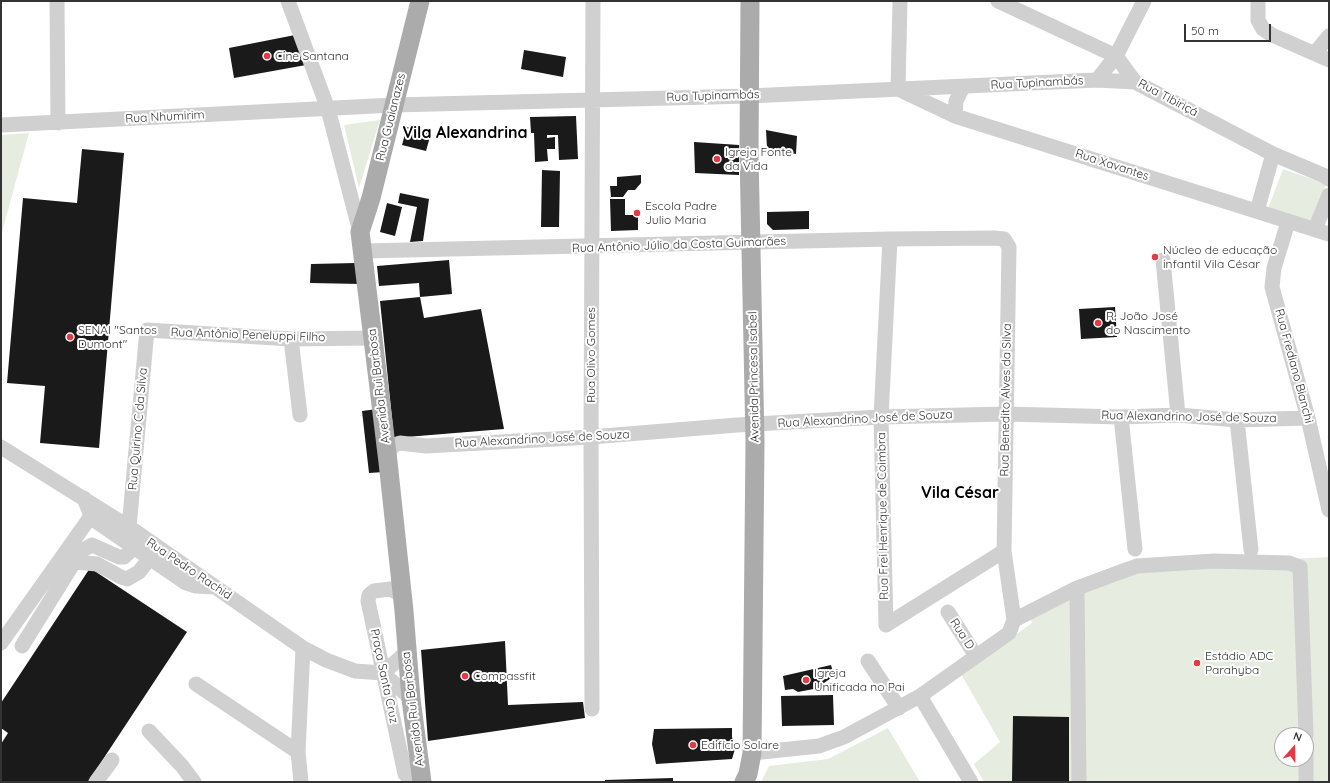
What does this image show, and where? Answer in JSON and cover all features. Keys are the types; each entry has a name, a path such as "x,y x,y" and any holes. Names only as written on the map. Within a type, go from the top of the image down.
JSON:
{"main road":[{"name":"Rua Guaianazes","path":"360,232 371,198 420,1"},
{"name":"Avenida Princesa Isabel","path":"744,782 748,774 752,753 754,425 749,96 750,1"},
{"name":"Avenida Rui Barbosa","path":"360,232 374,338 402,595 411,699 422,780"}],"street":[{"path":"57,1 58,123"},
{"name":"Avenida Rui Barbosa","path":"288,1 328,109 360,232"},
{"name":"Rua Olivo Gomes","path":"592,709 591,247 593,1"},
{"path":"898,89 900,1"},
{"name":"Rua Tibiriçá","path":"998,1 1116,56 1135,82 1273,154 1327,178"},
{"name":"Rua Tupinambás","path":"1097,80 1116,56 1144,1"},
{"path":"1258,1 1258,20 1263,29 1272,36 1329,60"},
{"path":"1315,53 1329,36"},
{"name":"Rua Tupinambás","path":"328,109 394,105 749,96 1097,80 1135,82"},
{"path":"956,116 956,101 963,87"},
{"name":"Rua Xavantes","path":"898,89 956,116 1322,232"},
{"name":"Rua Nhumirim","path":"1,125 328,109"},
{"path":"1257,211 1273,154"},
{"path":"1322,232 1329,195"},
{"name":"Rua Frediano Bianchi","path":"1288,222 1274,268 1272,287 1308,418 1329,510"},
{"name":"Rua Antônio Júlio da Costa Guimarães","path":"363,251 994,238"},
{"name":"Rua Benedito Alves da Silva","path":"994,238 1004,240 1009,246 1005,414 1004,551 1014,620"},
{"name":"Rua Frei Henrique de Coimbra","path":"890,239 881,417 886,626 1004,551"},
{"path":"1163,260 1178,415"},
{"name":"Rua Antônio Peneluppi Filho","path":"147,330 291,339 374,338"},
{"name":"Rua Quirino C da Silva","path":"129,527 147,330"},
{"path":"291,339 300,415"},
{"name":"Rua Alexandrino José de Souza","path":"388,462 390,450 394,445 400,443 426,446 591,437 881,417 1005,414 1121,417 1178,415 1237,420 1308,418"},
{"path":"1121,417 1136,549"},
{"path":"1237,420 1251,550"},
{"name":"Rua Pedro Rachid","path":"1,447 129,527 303,648 326,660 355,671 383,673"},
{"path":"84,498 91,516 134,548 186,583 195,586 216,587"},
{"path":"22,646 91,516"},
{"path":"1,644 70,557 88,546 98,547 119,557 124,557 134,548"},
{"path":"70,557 98,564 121,578 127,579 139,572 150,558"},
{"path":"752,753 819,746 844,737 920,696 1009,633 1014,620 1077,588 1137,566 1214,562 1289,563 1300,567 1306,727"},
{"path":"1077,588 1080,782"},
{"name":"Praça Santa Cruz","path":"402,595 390,589 374,591 369,595 368,601 404,774 411,780 422,780"},
{"name":"Rua D","path":"948,612 976,656"},
{"path":"301,782 298,752 303,648"},
{"path":"407,652 383,673 411,699"},
{"path":"868,661 899,708"},
{"path":"196,684 298,752"},
{"path":"920,696 971,782"},
{"path":"149,731 182,766 194,782"},
{"path":"96,782 112,760"},
{"path":"1306,767 1306,782"}],"shaded area":[{"path":"380,120 359,188 344,125"},
{"path":"29,133 1,236 1,135"},
{"path":"1283,169 1326,184 1311,224 1268,209"},
{"path":"1329,557 1329,782 984,782 974,764 1000,742 961,674 1032,623 1027,607 1079,580 1125,562 1215,563"},
{"path":"888,728 920,782 761,782 769,766 828,759"}],"building":[{"name":"Cine Santana","path":"295,35 306,65 234,78 229,48"},
{"path":"524,50 566,57 563,77 521,69"},
{"path":"576,116 578,159 559,160 558,135 547,135 547,138 555,137 555,149 547,149 548,161 535,162 534,133 531,133 530,117"},
{"path":"407,127 431,133 426,151 402,145"},
{"path":"766,130 797,136 796,154 767,148"},
{"name":"Igreja Fonte da Vida","path":"694,142 739,145 739,175 695,173"},
{"path":"82,149 124,153 99,448 40,443 45,386 7,383 23,198 77,203"},
{"path":"542,170 560,171 559,227 541,227"},
{"path":"641,175 641,183 635,190 628,190 623,197 611,197 610,186 617,186 617,177"},
{"path":"400,193 429,199 423,241 410,242 417,207 398,203"},
{"path":"610,199 625,199 625,215 638,215 638,230 611,231"},
{"path":"387,203 402,207 395,236 380,232"},
{"path":"809,211 809,229 773,230 767,224 767,212"},
{"path":"449,260 452,294 420,297 419,283 379,286 377,266"},
{"path":"356,263 361,284 310,283 311,264"},
{"path":"420,297 424,318 481,309 504,429 394,438 380,301"},
{"name":"R. João José do Nascimento","path":"1115,307 1117,337 1081,339 1079,309"},
{"path":"377,409 384,472 369,473 362,411"},
{"path":"90,568 187,632 88,782 1,782 1,744 8,733 1,728 1,703"},
{"name":"Compassfit","path":"505,641 508,705 583,702 585,718 428,741 421,650"},
{"name":"Igreja Unificada no Pai","path":"831,665 834,676 824,683 824,687 798,692 793,689 785,690 783,676"},
{"path":"833,695 834,725 782,726 781,696"},
{"path":"1013,716 1069,717 1069,782 1012,782"},
{"name":"Edifício Solare","path":"732,728 732,737 735,749 732,759 656,764 652,744 654,729"},
{"path":"673,778 673,782 605,782 605,780"}],"place":[{"name":"Cine Santana","path":"267,56"},
{"name":"Igreja Fonte da Vida","path":"717,159"},
{"name":"Escola Padre Julio Maria","path":"637,213"},
{"name":"Núcleo de educação infantil Vila César","path":"1155,257"},
{"name":"R. João José do Nascimento","path":"1098,323"},
{"name":"SENAI \"Santos Dumont\"","path":"70,337"},
{"name":"Estádio ADC Parahyba","path":"1197,663"},
{"name":"Compassfit","path":"465,676"},
{"name":"Igreja Unificada no Pai","path":"806,680"},
{"name":"Edifício Solare","path":"693,745"}],"district":[{"name":"Vila Alexandrina","path":"465,133"},
{"name":"Vila César","path":"960,493"}]}
